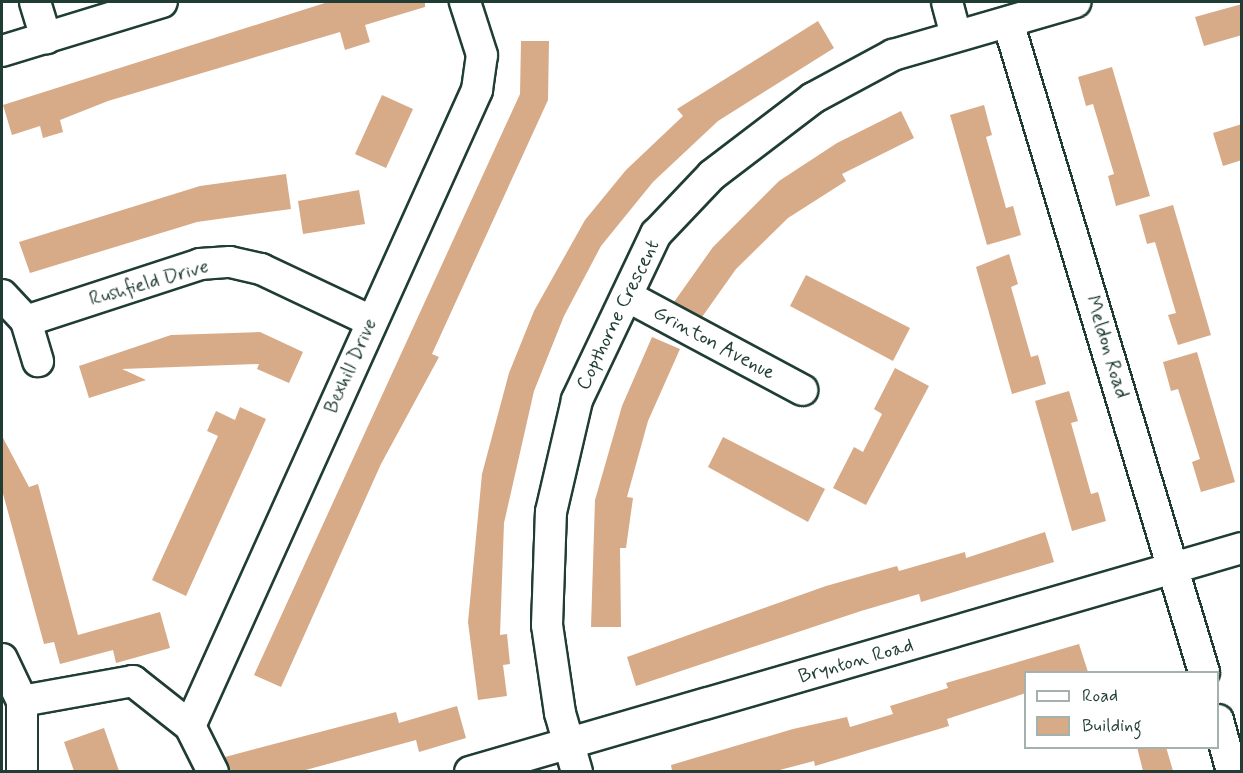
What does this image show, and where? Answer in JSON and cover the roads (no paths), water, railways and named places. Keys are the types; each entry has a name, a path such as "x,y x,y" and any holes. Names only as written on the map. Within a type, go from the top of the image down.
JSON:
{"street":[{"path":"34,2 46,38"},
{"path":"2,51 162,2"},
{"name":"Bexhill Drive","path":"190,726 481,77 482,55 465,2"},
{"path":"947,2 956,35"},
{"name":"Copthorne Crescent","path":"573,758 547,626 551,512 576,400 656,234 756,137 813,98 893,55 1070,2"},
{"name":"Meldon Road","path":"1008,22 1204,671"},
{"name":"Rushfield Drive","path":"26,321 200,264 230,262 261,269 371,321"},
{"path":"2,295 26,321 38,361"},
{"name":"Grinton Avenue","path":"627,296 801,390"},
{"name":"Brynton Road","path":"470,771 573,758 1242,548"},
{"path":"2,659 22,701 22,771"},
{"path":"22,701 133,681 190,726 213,771"},
{"path":"1219,724 1232,771"}]}
